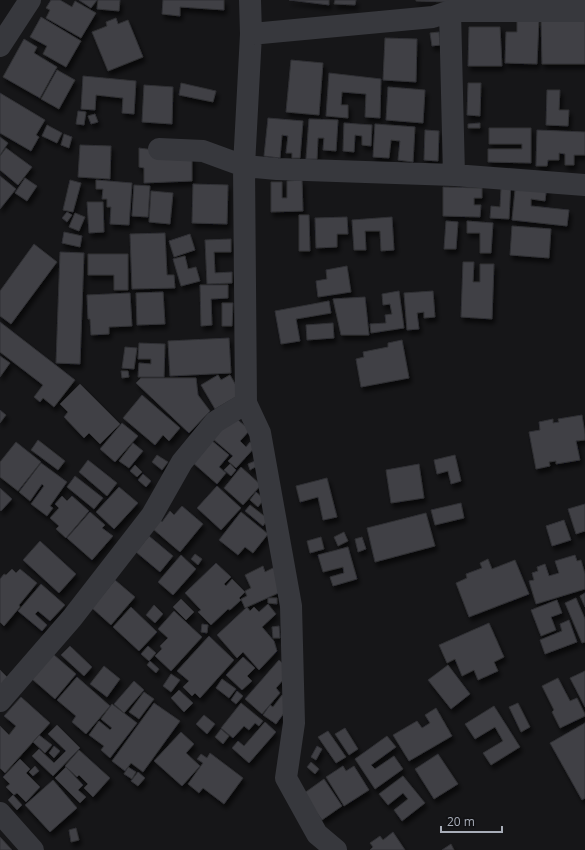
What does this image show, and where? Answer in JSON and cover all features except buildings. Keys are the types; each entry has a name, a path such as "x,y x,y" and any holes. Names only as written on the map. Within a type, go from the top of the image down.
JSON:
{"street":[{"path":"0,46 30,0"},
{"path":"250,0 251,34 244,166 246,403 260,433 291,606 294,723 286,778 317,834 336,850"},
{"path":"251,34 433,17 450,11 585,11"},
{"path":"450,11 454,175"},
{"path":"159,149 203,151 244,166 277,169 454,175 585,185"},
{"path":"0,701 72,618 152,516 182,462 205,433 215,422 246,403"},
{"path":"0,813 33,850"}]}
